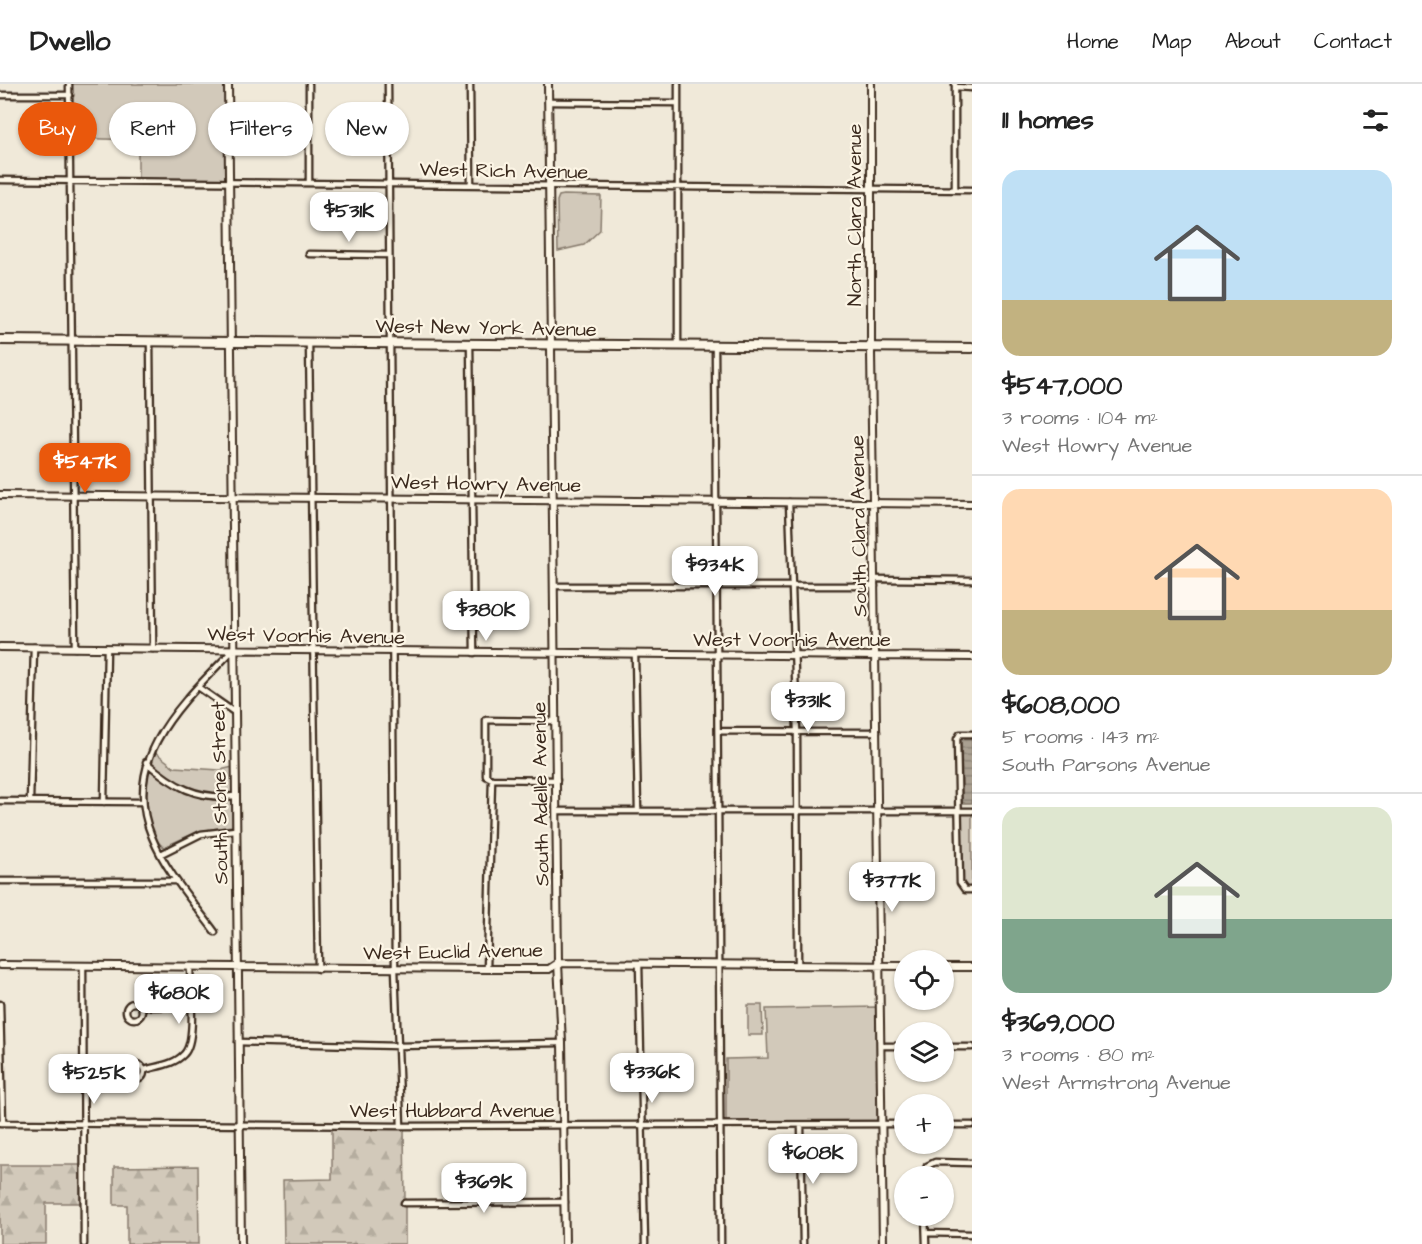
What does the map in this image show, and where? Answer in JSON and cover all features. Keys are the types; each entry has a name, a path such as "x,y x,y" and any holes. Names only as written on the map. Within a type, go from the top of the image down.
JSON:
{"main road":[{"name":"West New York Avenue","path":"0,340 972,348"}],"street":[{"path":"69,84 75,648"},
{"name":"South Stone Street","path":"228,84 229,342 242,1244"},
{"path":"309,84 309,183"},
{"path":"388,84 395,969 401,1126"},
{"path":"470,84 471,185"},
{"name":"South Adelle Avenue","path":"548,84 558,963 562,1043 565,1244"},
{"path":"678,84 678,345"},
{"name":"North Clara Avenue","path":"871,84 871,347"},
{"path":"955,189 955,86 972,88"},
{"path":"0,95 70,95"},
{"path":"548,102 678,103"},
{"name":"West Rich Avenue","path":"0,180 972,190"},
{"path":"309,254 389,255"},
{"path":"150,341 153,649"},
{"path":"309,342 309,497 318,969"},
{"path":"470,344 474,653"},
{"path":"715,345 721,1244"},
{"name":"South Clara Avenue","path":"871,347 877,656 883,1244"},
{"name":"West Howry Avenue","path":"0,495 972,504"},
{"path":"789,502 797,731 798,965"},
{"path":"554,586 792,586 972,580"},
{"name":"West Voorhis Avenue","path":"0,647 555,655 972,657"},
{"path":"30,801 34,647"},
{"path":"104,802 106,648"},
{"path":"215,932 176,880 152,839 142,802 146,762 170,720 233,650"},
{"path":"634,655 638,811"},
{"path":"198,687 234,712"},
{"path":"555,721 486,720 486,776 492,779 557,780"},
{"path":"718,731 877,732"},
{"path":"972,734 960,734 957,739 960,883 965,890 972,890"},
{"path":"146,762 168,781 195,794 216,798 235,796"},
{"path":"487,969 492,779"},
{"path":"0,801 142,802"},
{"path":"557,811 972,811"},
{"path":"161,854 201,834 235,830"},
{"path":"0,881 176,880"},
{"name":"West Euclid Avenue","path":"0,965 318,969 549,969 558,963 894,966"},
{"path":"639,964 645,1244"},
{"path":"83,966 84,1244"},
{"path":"145,1070 173,1062 184,1054 190,1041 190,967"},
{"path":"954,967 972,967"},
{"path":"0,1004 1,1123"},
{"path":"141,1007 191,1006"},
{"path":"238,1042 398,1046 562,1043"},
{"path":"882,1046 894,1046"},
{"path":"954,1047 972,1047"},
{"name":"West Hubbard Avenue","path":"1,1123 401,1126 894,1124"},
{"path":"954,1125 972,1125"},
{"path":"801,1126 803,1244"},
{"path":"927,1166 935,1162 972,1163"},
{"path":"404,1203 565,1202"},
{"path":"926,1226 926,1244"},
{"path":"926,1233 972,1234"}],"green space":[{"path":"69,84 228,84 228,102 208,102 208,156 228,156 228,182 138,181 138,156 196,156 196,102 109,102 109,139 97,139 97,102 69,102"},
{"path":"559,196 601,196 600,230 584,245 558,251 557,201"},
{"path":"155,752 174,767 220,770 233,767 232,826 199,831 164,847 151,829 148,817 147,787 151,761"},
{"path":"962,814 972,814 972,887 966,887 963,883"},
{"path":"748,1005 762,1005 763,1035 748,1035"},
{"path":"876,1007 877,1121 726,1122 726,1059 768,1058 766,1009"},
{"path":"332,1128 404,1129 405,1200 402,1200 402,1206 405,1206 405,1244 284,1244 283,1180 332,1179"},
{"path":"0,1165 80,1165 80,1203 46,1203 46,1244 0,1244"},
{"path":"198,1166 199,1244 127,1244 127,1205 114,1205 114,1167"}],"shaded area":[{"path":"961,738 972,739 972,803 962,803"}]}
